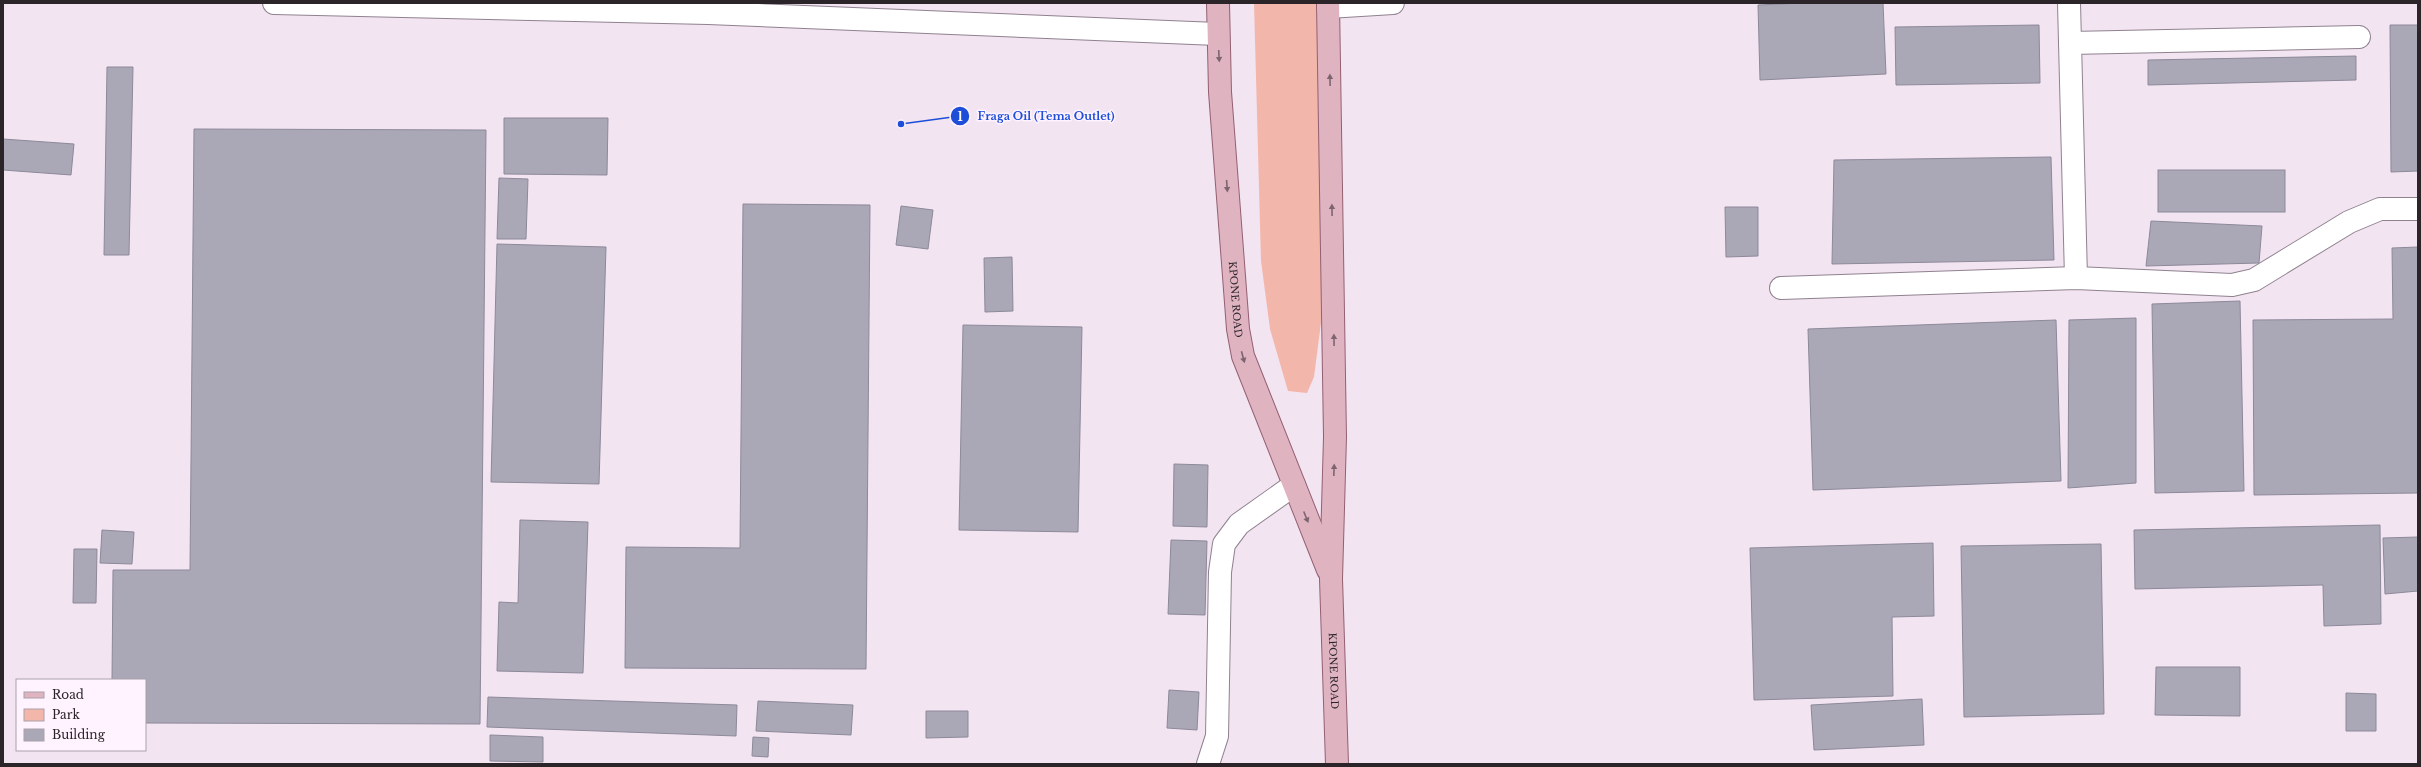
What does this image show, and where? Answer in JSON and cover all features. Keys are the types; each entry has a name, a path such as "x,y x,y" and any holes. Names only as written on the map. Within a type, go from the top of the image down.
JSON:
{"main road":[{"name":"KPONE ROAD","path":"1218,3 1217,34 1238,328 1243,356 1252,384 1331,578"},
{"name":"KPONE ROAD","path":"1328,5 1335,437 1331,578 1337,764"}],"street":[{"path":"274,3 493,5 708,12 1217,34"},
{"path":"1328,5 1393,3"},
{"path":"2069,3 2076,278"},
{"path":"2070,43 2359,37"},
{"path":"1781,288 2076,278 2232,285 2254,280 2349,222 2380,209 2418,209"},
{"path":"1208,764 1217,736 1220,572 1224,544 1238,524 1294,485"}],"green space":[{"path":"1254,3 1317,3 1322,315 1314,377 1307,393 1288,391 1270,329 1261,261"}],"building":[{"path":"1802,3 1883,3 1886,74 1760,80 1758,5"},
{"path":"2039,25 2040,83 1896,85 1895,27"},
{"path":"2390,25 2418,25 2418,171 2391,172"},
{"path":"2356,56 2356,80 2148,85 2148,60"},
{"path":"107,67 133,67 129,255 104,255"},
{"path":"504,118 608,118 607,175 504,174"},
{"path":"194,129 486,130 480,724 146,723 146,679 112,679 113,570 190,570"},
{"path":"3,139 74,144 71,175 3,170"},
{"path":"2051,157 2054,260 1832,264 1834,160"},
{"path":"2158,170 2285,170 2285,212 2158,212"},
{"path":"499,178 528,179 526,239 497,239"},
{"path":"743,204 870,205 866,669 625,668 626,547 740,548"},
{"path":"901,206 933,210 928,249 896,245"},
{"path":"1725,207 1758,207 1758,256 1726,257"},
{"path":"2151,221 2262,226 2259,263 2146,266"},
{"path":"497,244 606,247 599,484 491,482"},
{"path":"2418,247 2418,493 2254,495 2253,320 2393,319 2392,248"},
{"path":"1012,257 1013,311 985,312 984,258"},
{"path":"2240,301 2244,491 2155,493 2152,304"},
{"path":"2136,318 2136,483 2068,488 2069,320"},
{"path":"2056,320 2061,481 1813,490 1808,329"},
{"path":"963,325 1082,327 1078,532 959,530"},
{"path":"1174,464 1208,465 1207,527 1173,526"},
{"path":"520,520 588,522 583,673 497,671 499,602 518,603"},
{"path":"2380,525 2381,624 2324,626 2323,585 2135,589 2134,530"},
{"path":"102,530 134,532 132,564 100,563"},
{"path":"2418,537 2418,591 2385,594 2383,538"},
{"path":"1171,540 1207,541 1205,615 1168,614"},
{"path":"1933,543 1934,616 1892,617 1893,696 1754,700 1750,548"},
{"path":"2101,544 2104,714 1964,717 1961,546"},
{"path":"74,549 97,549 96,603 73,603"},
{"path":"2156,667 2240,667 2240,716 2155,715"},
{"path":"1169,690 1199,692 1197,730 1167,728"},
{"path":"2346,693 2376,694 2376,731 2346,731"},
{"path":"488,697 737,705 736,736 487,727"},
{"path":"1922,699 1924,745 1814,750 1811,705"},
{"path":"758,701 853,705 851,735 756,731"},
{"path":"926,711 968,711 968,737 926,738"},
{"path":"490,735 543,737 543,762 490,761"},
{"path":"753,737 769,738 768,757 752,756"}],"place":[{"name":"Fraga Oil (Tema Outlet)","path":"901,124"}]}
